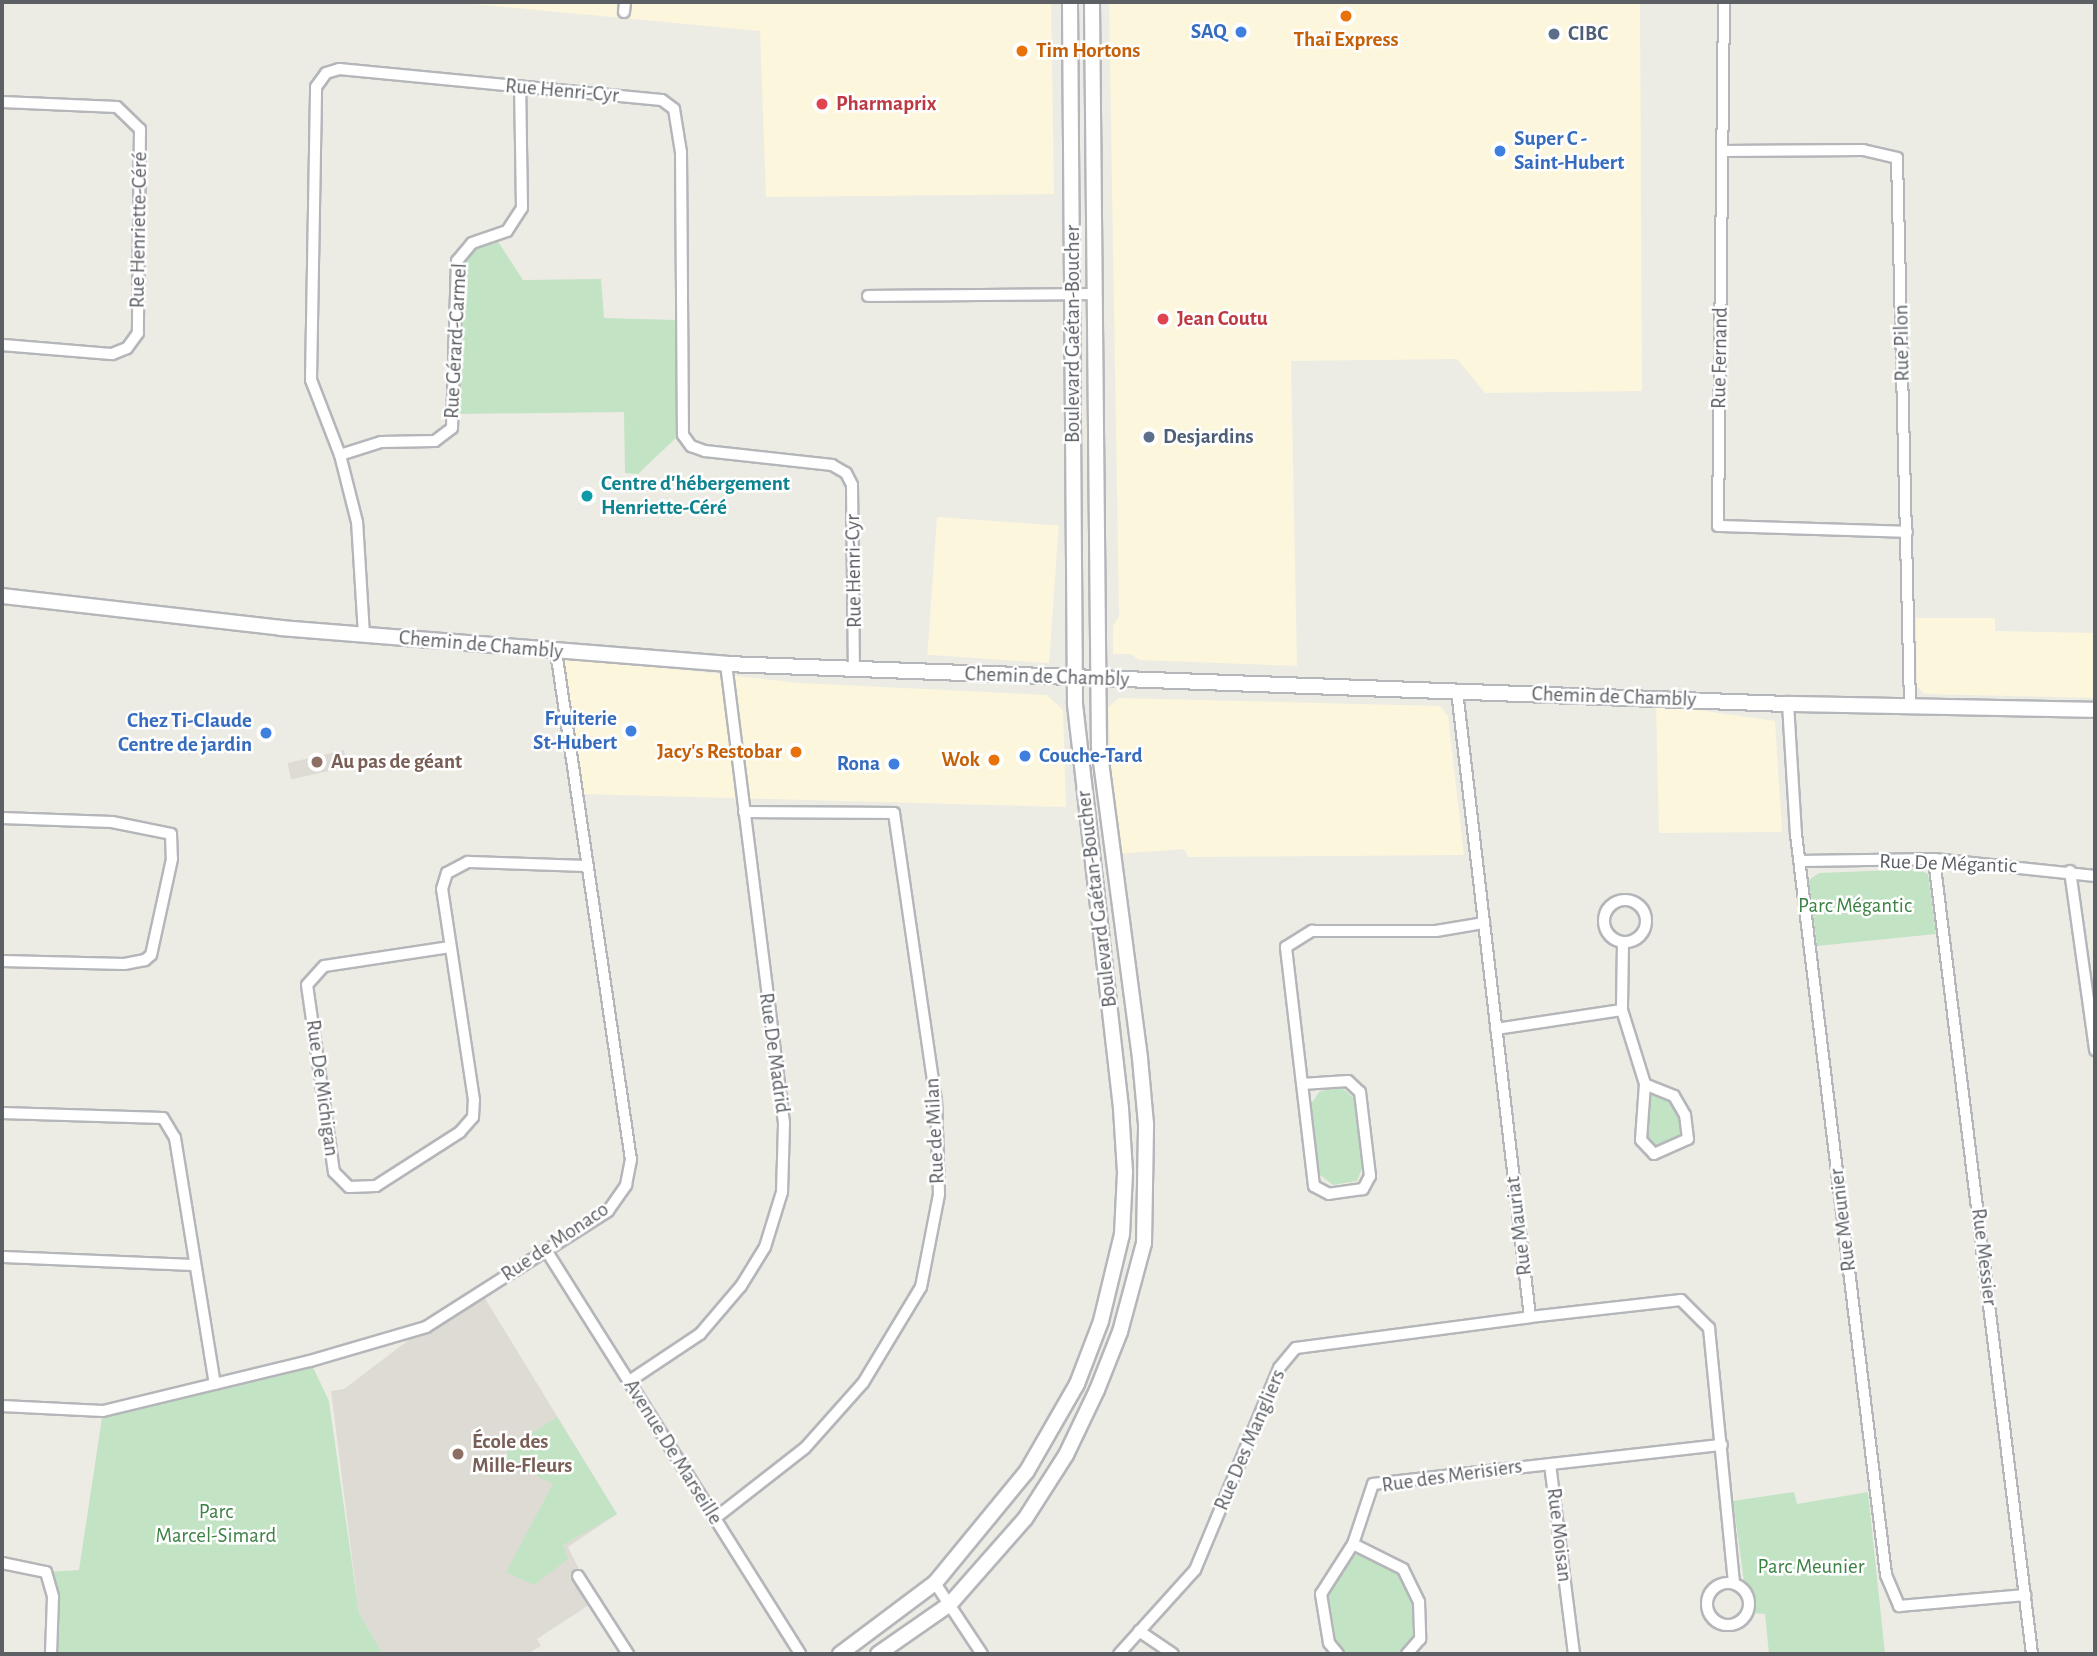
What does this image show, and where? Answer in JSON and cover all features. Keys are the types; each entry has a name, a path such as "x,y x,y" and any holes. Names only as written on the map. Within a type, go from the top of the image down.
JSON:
{"street":[{"name":"Boulevard Gaétan-Boucher","path":"840,1654 936,1583 1027,1471 1077,1384 1101,1321 1122,1234 1125,1172 1121,1108 1074,678 1070,2"},
{"name":"Boulevard Gaétan-Boucher","path":"878,1654 950,1604 1025,1519 1066,1455 1120,1332 1144,1243 1145,1111 1101,775 1096,678 1092,2"},
{"name":"Rue Fernand","path":"1724,2 1718,526 1907,532"},
{"name":"Rue Henri-Cyr","path":"364,635 357,522 340,455 311,380 316,87 326,73 339,69 662,100 674,109 681,152 684,435 691,446 705,451 832,465 846,473 852,485 854,669"},
{"name":"Rue Gérard-Carmel","path":"340,455 381,442 435,441 452,428 457,261 472,243 507,231 522,208 520,88"},
{"name":"Rue Henriette-Céré","path":"2,102 117,107 140,130 138,333 127,348 112,354 2,345"},
{"path":"1071,113 1081,119 1093,166"},
{"name":"Rue Pilon","path":"1722,151 1863,150 1898,158 1909,704"},
{"path":"868,296 1094,294"},
{"name":"Chemin de Chambly","path":"2,596 364,635 726,664 1788,704 1909,704 2095,710"},
{"name":"Rue de Monaco","path":"2,1406 103,1411 215,1384 426,1326 608,1211 626,1185 631,1160 556,651"},
{"name":"Rue De Madrid","path":"628,1382 701,1334 741,1286 765,1247 782,1192 784,1123 726,664"},
{"name":"Rue Mauriat","path":"1457,691 1530,1317"},
{"name":"Rue Meunier","path":"1788,704 1800,861 1886,1575 1899,1606 2026,1595"},
{"name":"Rue de Milan","path":"715,1519 805,1448 863,1383 921,1287 939,1194 936,1101 894,813 744,812"},
{"path":"2,818 112,822 171,834 172,859 151,954 145,960 124,964 2,961"},
{"name":"Rue De Mégantic","path":"1800,861 1934,859 2070,871 2095,876"},
{"name":"Rue Messier","path":"1934,859 2032,1654"},
{"name":"Rue De Michigan","path":"450,947 324,966 307,985 334,1172 349,1187 376,1186 460,1132 473,1117 450,947 442,889 447,873 468,862 587,866"},
{"path":"2070,871 2095,1050"},
{"path":"1627,899 1640,905 1647,918 1642,934 1623,943 1607,931 1604,917 1613,904 1627,899"},
{"path":"1302,1084 1348,1081 1360,1092 1370,1175 1363,1189 1329,1194 1314,1186 1302,1084 1286,947 1312,931 1436,931 1484,923"},
{"path":"1623,943 1622,1010 1645,1084 1641,1140 1654,1154 1688,1139 1685,1115 1674,1096 1645,1084"},
{"path":"1496,1029 1622,1010"},
{"path":"2,1113 163,1118 175,1138 215,1384"},
{"name":"Avenue De Marseille","path":"546,1250 800,1654"},
{"path":"2,1257 194,1265"},
{"path":"1530,1317 1681,1300 1709,1328 1734,1583"},
{"name":"Rue Des Mangliers","path":"1119,1654 1195,1570 1279,1368 1296,1348 1530,1317"},
{"name":"Rue Moisan","path":"1574,1654 1550,1464 1722,1445"},
{"name":"Rue des Merisiers","path":"1338,1654 1329,1643 1321,1594 1353,1544 1373,1484 1550,1464"},
{"path":"1353,1544 1403,1569 1419,1602 1420,1639 1407,1654"},
{"path":"2,1563 46,1572 53,1597 51,1654"},
{"path":"578,1576 628,1654"},
{"path":"1725,1582 1734,1583 1745,1590 1750,1609 1745,1618 1725,1626 1710,1616 1706,1603 1710,1591 1725,1582"},
{"path":"936,1583 982,1654"},
{"path":"1139,1631 1173,1654"}],"shaded area":[{"path":"451,2 1051,2 1054,194 766,197 760,31"},
{"path":"1109,2 1640,2 1642,391 1485,393 1457,359 1291,361 1297,666 1139,660 1131,654 1113,654 1113,626 1119,616"},
{"path":"937,517 1059,526 1049,663 927,655"},
{"path":"1916,618 1995,618 1995,631 2095,633 2095,698 1925,694 1917,687"},
{"path":"561,656 799,683 1047,695 1063,710 1066,807 582,794"},
{"path":"1119,698 1440,706 1448,716 1464,855 1188,857 1184,849 1116,854 1108,707"},
{"path":"1656,704 1775,721 1782,832 1659,833"},
{"name":"Au pas de géant","path":"344,750 348,767 291,780 287,763"},
{"name":"École des Mille-Fleurs","path":"481,1292 617,1514 568,1547 595,1601 537,1639 541,1646 527,1654 383,1654 359,1613 331,1391 344,1389 426,1327"}],"green space":[{"path":"497,240 523,280 601,279 604,318 676,320 679,435 638,474 625,473 624,412 458,414 465,250"},
{"name":"Parc Mégantic","path":"1919,869 1928,874 1936,934 1817,946 1809,880 1819,873"},
{"path":"1342,1088 1354,1098 1363,1166 1357,1181 1333,1185 1320,1175 1310,1105 1320,1091"},
{"path":"1648,1089 1672,1098 1682,1116 1684,1137 1654,1149 1646,1137"},
{"name":"Parc Marcel-Simard","path":"310,1361 329,1401 359,1613 383,1654 51,1654 53,1597 46,1572 79,1570 103,1411"},
{"path":"557,1417 617,1514 563,1545 568,1559 534,1585 506,1572 553,1484 507,1461 508,1449"},
{"name":"Parc Meunier","path":"1794,1492 1797,1504 1868,1492 1885,1654 1769,1654 1765,1614 1752,1613 1744,1582 1733,1501"},
{"path":"1353,1544 1403,1569 1419,1602 1420,1639 1407,1654 1338,1654 1329,1643 1321,1594"}],"place":[{"name":"Thaï Express","path":"1346,16"},
{"name":"SAQ","path":"1241,32"},
{"name":"CIBC","path":"1554,34"},
{"name":"Tim Hortons","path":"1022,51"},
{"name":"Pharmaprix","path":"822,104"},
{"name":"Super C - Saint-Hubert","path":"1500,151"},
{"name":"Jean Coutu","path":"1163,319"},
{"name":"Desjardins","path":"1149,437"},
{"name":"Centre d'hébergement Henriette-Céré","path":"587,496"},
{"name":"Fruiterie St-Hubert","path":"631,731"},
{"name":"Chez Ti-Claude Centre de jardin","path":"266,733"},
{"name":"Jacy's Restobar","path":"796,752"},
{"name":"Couche-Tard","path":"1025,756"},
{"name":"Wok","path":"994,760"},
{"name":"Au pas de géant","path":"317,762"},
{"name":"Rona","path":"894,764"},
{"name":"École des Mille-Fleurs","path":"458,1454"}]}
